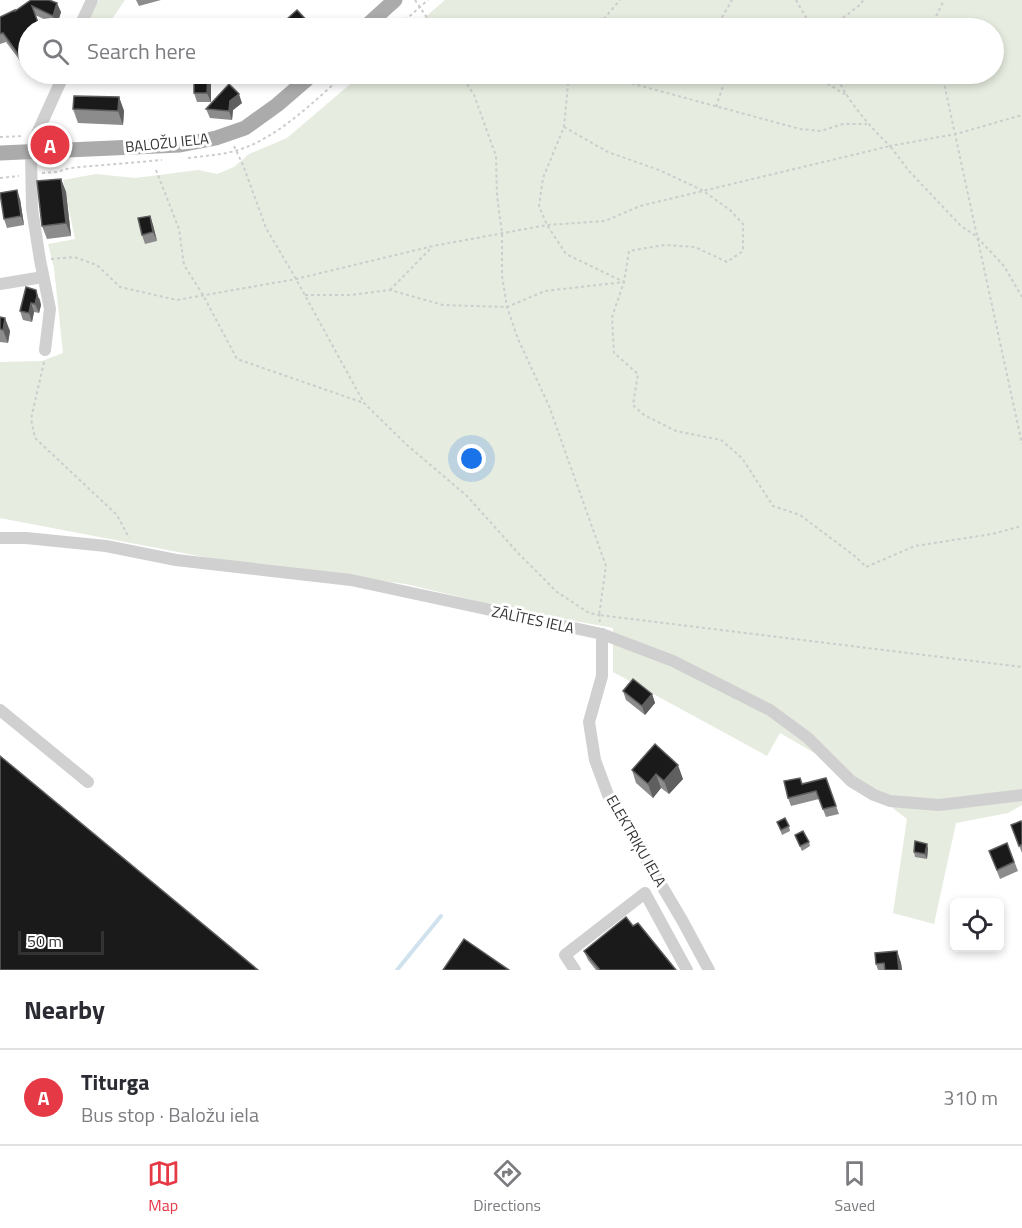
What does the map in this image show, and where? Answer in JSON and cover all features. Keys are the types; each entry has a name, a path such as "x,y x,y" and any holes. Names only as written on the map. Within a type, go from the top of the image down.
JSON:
{"main road":[{"path":"375,18 395,0"},
{"name":"BALOŽU IELA","path":"0,153 33,145 180,145 216,138 245,128 301,84"}],"street":[{"path":"84,18 92,0"},
{"path":"45,350 50,309 32,210 33,145 60,84"},
{"path":"0,284 43,277"},
{"name":"ZĀLĪTES IELA","path":"0,538 26,538 106,546 176,560 351,580 602,634 673,661 770,710 808,738 851,781 874,795 890,801 939,805 1022,795"},
{"name":"ELEKTRIĶU IELA","path":"602,634 602,676 589,722 595,760 608,795 709,970"},
{"path":"0,710 88,782"},
{"path":"575,970 565,955 645,893 687,970"}],"path":[{"path":"415,0 428,18"},
{"path":"407,18 428,0"},
{"path":"605,18 620,0"},
{"path":"722,18 732,0"},
{"path":"796,0 806,18"},
{"path":"843,18 863,0"},
{"path":"936,18 944,0"},
{"path":"467,84 474,95 496,156 497,195 502,233 502,276 507,307 518,339 549,406 606,566 599,615 602,634"},
{"path":"568,84 564,127 543,178 539,206 547,225 566,254 624,282"},
{"path":"633,84 800,129 821,131 843,123 867,124"},
{"path":"716,107 723,84"},
{"path":"828,84 848,96"},
{"path":"841,84 867,124 890,146 909,171 961,226 976,236 1004,266 1022,297"},
{"path":"944,84 1022,444"},
{"path":"40,260 74,257 96,265 120,287 177,300 296,279 433,246 502,233 547,225 604,221 640,206 702,190 890,146 956,134 1022,115"},
{"path":"564,127 608,152 659,170 702,190 730,210 743,224 743,251 727,262 695,247 665,245 629,251 624,282 612,317 614,352 638,374 633,405 644,415 676,431 721,440 742,458 773,506 800,514 866,567 915,546 992,534 1022,526"},
{"path":"228,134 243,165 266,228 364,403 407,445 468,496 518,553 557,592 589,614 1022,667"},
{"path":"0,137 22,136 33,145"},
{"path":"156,170 179,229 184,265 203,295 237,359 364,403"},
{"path":"390,290 433,246"},
{"path":"305,295 351,295 390,290 443,305 507,307 545,291 624,282"},
{"path":"45,350 31,419 35,438 117,515 135,552"}],"shaded area":[{"path":"99,0 125,0 113,18 88,18"},
{"path":"445,0 1022,0 1022,805 1008,813 956,823 934,924 893,913 907,819 842,769 780,733 767,756 613,672 613,628 510,609 406,584 225,561 0,518 0,362 42,361 63,353 54,268 48,244 75,239 63,180 96,174 135,178 198,170 217,174 234,167 249,154 287,138 350,84 1004,84 1004,18 424,18"}],"building":[{"path":"31,0 49,0 57,3 53,16 32,6 36,18 18,18 18,54 3,33 0,34 0,17 15,11"},
{"path":"297,10 304,18 288,18"},
{"path":"194,84 207,84 207,93 194,93"},
{"path":"229,84 239,94 230,101 229,111 206,109"},
{"path":"74,96 119,97 118,111 73,109"},
{"path":"61,179 66,223 42,226 37,181"},
{"path":"17,190 21,216 4,219 0,193"},
{"path":"150,216 153,232 142,235 138,218"},
{"path":"26,287 36,290 37,296 35,304 31,303 29,313 20,311"},
{"path":"0,317 5,318 3,330 0,329"},
{"path":"633,679 652,694 642,706 623,691"},
{"path":"655,744 678,765 664,781 656,774 648,784 632,770"},
{"path":"0,756 258,970 0,970"},
{"path":"800,778 802,784 826,778 836,806 823,809 816,791 788,798 784,781"},
{"path":"785,818 789,826 781,830 777,822"},
{"path":"1021,821 1022,844 1019,846 1011,825"},
{"path":"803,831 809,842 800,846 795,835"},
{"path":"915,841 927,844 925,854 914,852"},
{"path":"1007,843 1014,862 997,870 989,851"},
{"path":"626,917 633,926 638,923 676,970 600,970 584,951"},
{"path":"464,939 509,970 443,970"},
{"path":"897,951 899,970 885,970 884,963 876,964 875,953"}],"waterway":[{"path":"397,970 441,916"}],"place":[{"name":"Titurga","path":"50,145"}]}
